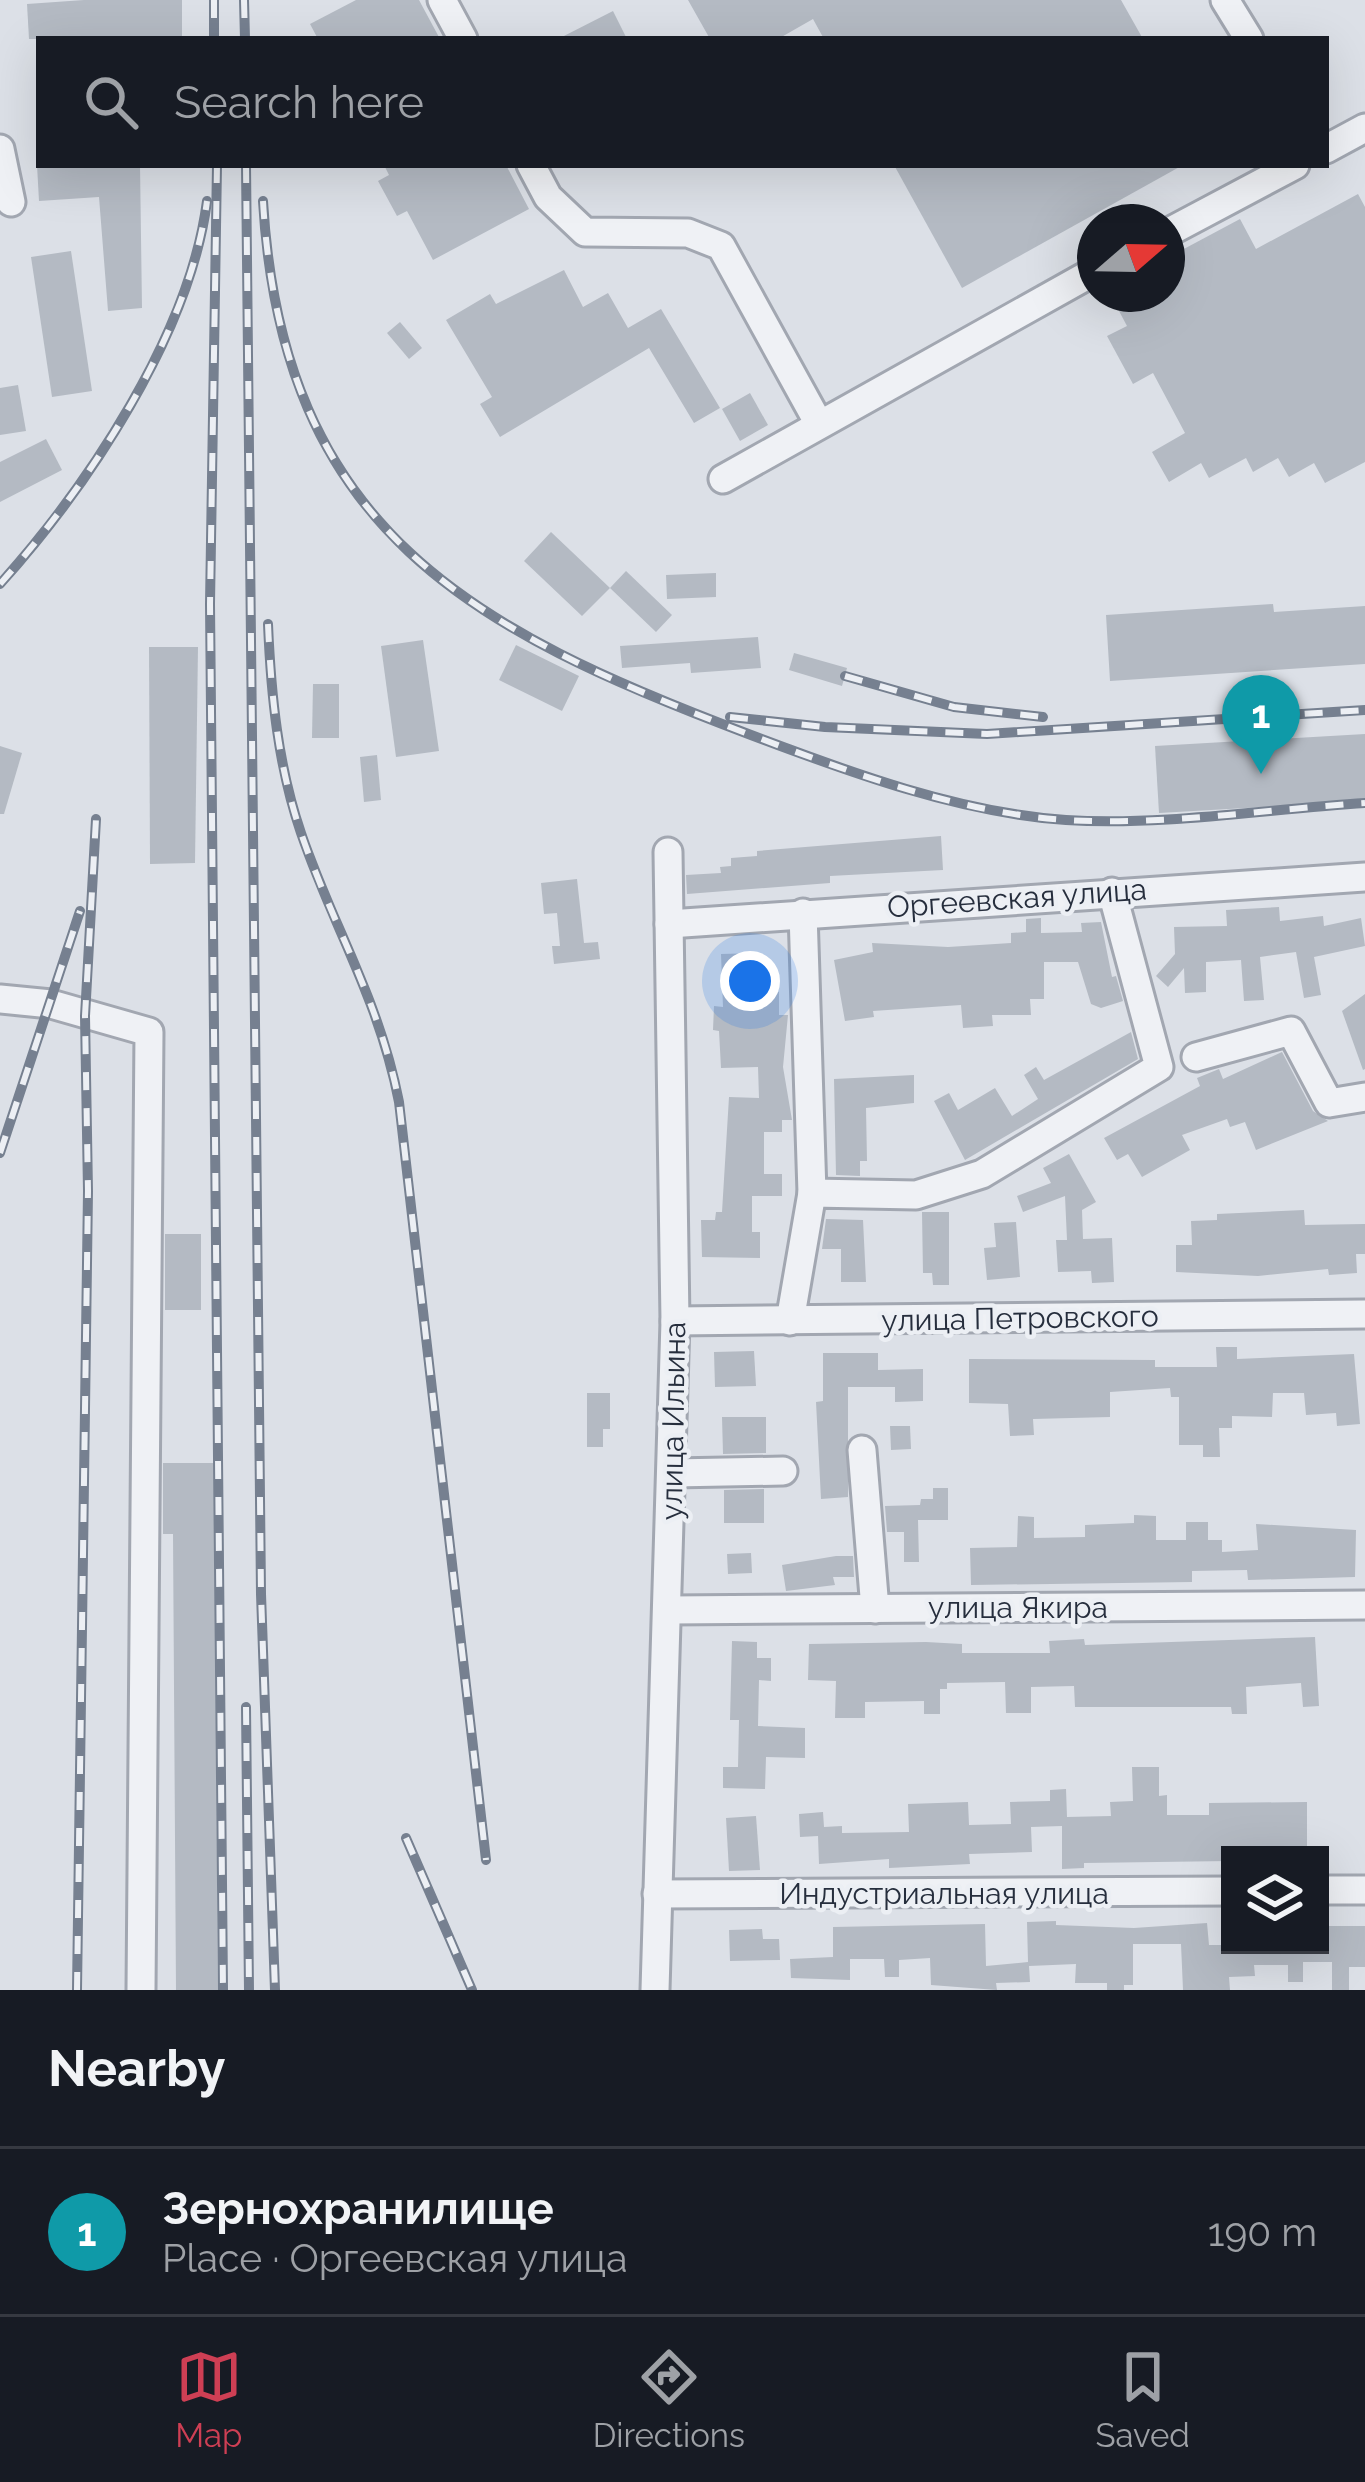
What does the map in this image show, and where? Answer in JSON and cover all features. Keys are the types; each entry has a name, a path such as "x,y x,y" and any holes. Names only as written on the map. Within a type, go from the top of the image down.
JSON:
{"street":[{"path":"442,0 461,36"},
{"path":"1225,0 1247,36"},
{"path":"1329,147 1365,128"},
{"path":"0,149 11,202"},
{"path":"533,168 556,207 585,232 688,233 721,246 819,424"},
{"path":"1185,223 1289,168"},
{"path":"723,479 1077,281"},
{"name":"улица Ильина","path":"655,1990 670,1610 675,1321 668,852"},
{"name":"Оргеевская улица","path":"668,924 1365,877"},
{"path":"812,1192 916,1196 982,1174 1159,1067 1112,892"},
{"path":"790,1321 812,1192 803,913"},
{"path":"0,999 51,1004 149,1032 141,1990"},
{"path":"1196,1057 1291,1030 1329,1103 1365,1096"},
{"name":"улица Петровского","path":"675,1321 1365,1314"},
{"path":"862,1450 875,1609"},
{"path":"673,1473 782,1471"},
{"name":"улица Якира","path":"670,1610 1365,1605"},
{"path":"1329,1890 1365,1890"},
{"name":"Индустриальная улица","path":"657,1894 1221,1891"}],"building":[{"path":"182,0 182,36 29,39 27,4"},
{"path":"356,0 419,0 438,36 316,36 310,24"},
{"path":"688,0 1121,0 1141,36 822,36 813,19 783,36 708,36"},
{"path":"613,11 626,36 564,36"},
{"path":"37,168 140,168 142,308 108,311 99,197 39,201"},
{"path":"386,168 508,168 529,209 433,260 407,211 397,216 378,181 389,175"},
{"path":"896,168 1178,168 1113,204 1077,204 1077,224 962,288"},
{"path":"1358,194 1365,207 1365,462 1325,483 1314,463 1289,477 1278,458 1253,472 1246,458 1209,478 1201,463 1169,482 1152,452 1185,433 1153,373 1133,384 1107,336 1127,326 1120,312 1185,312 1185,248 1240,219 1256,249"},
{"path":"71,251 92,391 52,397 31,257"},
{"path":"564,270 583,307 608,293 628,328 661,309 720,408 694,423 649,348 500,437 480,404 492,397 446,320 490,294 496,304"},
{"path":"400,322 422,348 409,359 387,333"},
{"path":"18,385 26,431 0,435 0,388"},
{"path":"750,393 768,425 740,441 722,409"},
{"path":"46,439 62,470 0,502 0,462"},
{"path":"551,532 610,588 582,616 524,561"},
{"path":"626,571 672,615 656,632 610,588"},
{"path":"716,573 716,597 667,599 666,575"},
{"path":"1273,604 1274,612 1365,606 1365,664 1110,681 1106,615"},
{"path":"758,637 761,668 691,673 690,663 622,668 620,646"},
{"path":"423,640 439,751 396,757 381,646"},
{"path":"516,645 579,676 562,711 499,680"},
{"path":"149,647 198,647 195,863 150,864"},
{"path":"794,653 847,668 842,686 789,670"},
{"path":"313,684 339,684 339,738 312,738"},
{"path":"1365,734 1365,801 1159,813 1155,746"},
{"path":"0,746 22,753 4,814 0,814"},
{"path":"377,755 381,800 364,802 360,757"},
{"path":"941,836 943,870 830,876 830,883 687,894 686,875 721,873 720,867 731,866 731,858 757,856 757,851"},
{"path":"577,879 584,943 598,942 600,959 554,964 552,946 560,946 557,913 544,914 541,883"},
{"path":"1279,907 1280,921 1323,916 1324,926 1361,918 1365,946 1314,957 1321,995 1304,998 1296,952 1260,957 1264,1000 1244,1001 1241,960 1206,962 1206,992 1185,993 1184,968 1168,987 1156,976 1175,954 1174,927 1227,926 1226,910"},
{"path":"1041,918 1041,933 1082,932 1081,923 1101,922 1112,977 1116,976 1123,1001 1101,1008 1091,1004 1078,962 1044,962 1044,999 1030,999 1031,1015 992,1015 993,1026 963,1028 961,1005 873,1011 874,1017 845,1021 834,960 873,952 872,943 948,947 1011,943 1011,933 1026,932 1026,919"},
{"path":"759,953 760,992 779,992 779,1015 788,1015 783,1067 792,1120 782,1120 782,1132 764,1132 764,1174 782,1174 782,1196 752,1196 752,1232 760,1232 760,1258 702,1257 701,1220 715,1220 716,1212 722,1212 729,1097 759,1098 758,1067 721,1068 719,1031 713,1030 714,1006 723,1007 721,954"},
{"path":"1365,994 1365,1069 1363,1070 1342,1011"},
{"path":"1131,1032 1138,1059 965,1160 934,1101 949,1093 958,1110 995,1088 1012,1116 1038,1099 1024,1075 1036,1067 1044,1080"},
{"path":"1282,1052 1313,1111 1328,1121 1256,1150 1245,1122 1230,1127 1227,1119 1182,1135 1190,1150 1142,1177 1128,1154 1117,1160 1104,1138 1200,1086 1197,1078 1219,1069 1223,1079"},
{"path":"914,1075 914,1103 866,1108 867,1161 860,1161 860,1176 836,1175 834,1079"},
{"path":"1069,1154 1096,1202 1082,1210 1083,1239 1112,1238 1114,1282 1092,1283 1091,1271 1058,1272 1056,1240 1067,1240 1065,1196 1023,1212 1017,1196 1051,1183 1043,1168"},
{"path":"1304,1210 1305,1225 1365,1224 1365,1254 1356,1254 1357,1273 1329,1275 1328,1269 1258,1276 1176,1272 1176,1245 1192,1245 1191,1221 1217,1220 1217,1214"},
{"path":"922,1212 949,1212 949,1285 933,1285 932,1273 923,1273"},
{"path":"826,1219 863,1220 866,1282 841,1282 841,1249 822,1249"},
{"path":"1016,1222 1020,1277 987,1280 984,1248 996,1247 994,1223"},
{"path":"165,1234 201,1234 201,1310 165,1310"},
{"path":"1216,1347 1237,1347 1237,1359 1354,1354 1360,1424 1337,1426 1336,1413 1306,1415 1304,1393 1273,1393 1272,1417 1232,1416 1232,1428 1219,1428 1220,1457 1203,1457 1203,1445 1179,1445 1179,1397 1171,1397 1170,1388 1110,1392 1110,1417 1033,1419 1034,1435 1010,1436 1008,1404 969,1403 969,1359 1155,1360 1155,1367 1217,1367"},
{"path":"754,1351 756,1386 715,1387 714,1352"},
{"path":"823,1353 878,1353 878,1370 923,1369 923,1401 895,1402 895,1387 848,1387 848,1497 821,1499 816,1402 823,1401"},
{"path":"587,1393 610,1393 610,1429 603,1429 603,1447 587,1447"},
{"path":"722,1417 766,1417 766,1453 723,1454"},
{"path":"890,1426 910,1426 911,1449 891,1450"},
{"path":"163,1463 214,1463 218,1990 176,1990 173,1534 163,1534"},
{"path":"933,1488 948,1488 948,1520 918,1520 919,1562 904,1562 904,1532 887,1532 885,1506 920,1505 921,1499 933,1499"},
{"path":"764,1489 764,1523 724,1523 724,1490"},
{"path":"1134,1515 1156,1516 1156,1540 1186,1540 1186,1522 1208,1522 1208,1540 1222,1540 1222,1552 1258,1550 1256,1524 1356,1530 1355,1577 1248,1580 1247,1570 1192,1571 1192,1582 971,1585 970,1548 1017,1547 1018,1516 1034,1517 1034,1538 1085,1537 1085,1525 1134,1523"},
{"path":"751,1553 752,1573 728,1574 727,1554"},
{"path":"853,1556 854,1577 833,1577 835,1585 786,1591 782,1565"},
{"path":"1315,1637 1319,1706 1303,1707 1301,1683 1246,1687 1247,1714 1232,1714 1231,1707 1075,1707 1074,1686 1031,1687 1031,1713 1006,1713 1005,1682 947,1683 947,1689 940,1689 940,1714 924,1714 924,1701 865,1702 865,1718 835,1718 836,1681 808,1680 809,1644 926,1642 962,1644 962,1653 1050,1653 1049,1641 1084,1639 1085,1645"},
{"path":"732,1641 757,1642 757,1658 771,1658 771,1681 759,1680 758,1726 805,1728 805,1758 766,1757 765,1789 723,1788 723,1767 738,1767 739,1720 730,1720"},
{"path":"1132,1767 1159,1767 1159,1796 1167,1795 1167,1815 1209,1815 1209,1803 1307,1802 1307,1846 1221,1846 1221,1861 1084,1863 1084,1868 1062,1869 1062,1826 1031,1827 1032,1852 969,1854 970,1864 889,1868 889,1859 819,1864 818,1836 800,1837 799,1814 823,1812 824,1827 842,1826 842,1833 909,1832 908,1804 968,1802 969,1825 1011,1824 1010,1802 1050,1801 1050,1790 1066,1789 1067,1817 1111,1816 1110,1802 1133,1801"},
{"path":"756,1816 760,1870 729,1871 726,1818"},
{"path":"1027,1922 1134,1928 1207,1923 1209,1945 1221,1945 1221,1954 1329,1954 1329,1926 1365,1926 1365,1967 1349,1967 1349,1990 1332,1990 1332,1962 1303,1962 1303,1982 1288,1982 1288,1965 1254,1965 1255,1976 1229,1977 1230,1990 1183,1990 1181,1944 1133,1944 1133,1985 1124,1985 1124,1990 1107,1990 1107,1983 1075,1983 1076,1964 1029,1966 1030,1982 996,1983 997,1990 931,1985 930,1958 899,1960 899,1977 885,1977 884,1959 850,1959 850,1980 791,1978 790,1959 833,1957 833,1927 985,1924 986,1966 1028,1962"},
{"path":"762,1929 763,1939 779,1939 780,1960 730,1961 729,1930"}],"railway":[{"path":"214,0 214,36"},
{"path":"244,0 245,36"},
{"path":"217,168 210,604 223,1990"},
{"path":"246,168 261,1594 275,1990"},
{"path":"0,584 67,502 130,406 180,303 207,201"},
{"path":"263,201 278,314 308,408 352,487 409,552 479,607 559,654 788,749 906,789 986,809 1066,820 1140,821 1365,803"},
{"path":"268,624 277,730 293,808 380,1030 399,1102 486,1860"},
{"path":"845,676 954,707 1043,717"},
{"path":"730,717 825,727 987,734 1365,710"},
{"path":"77,1990 88,1191 85,1016 96,819"},
{"path":"0,1153 80,911"},
{"path":"246,1707 249,1990"},
{"path":"406,1838 472,1990"}],"place":[{"name":"Зернохранилище","path":"1261,774"}]}
